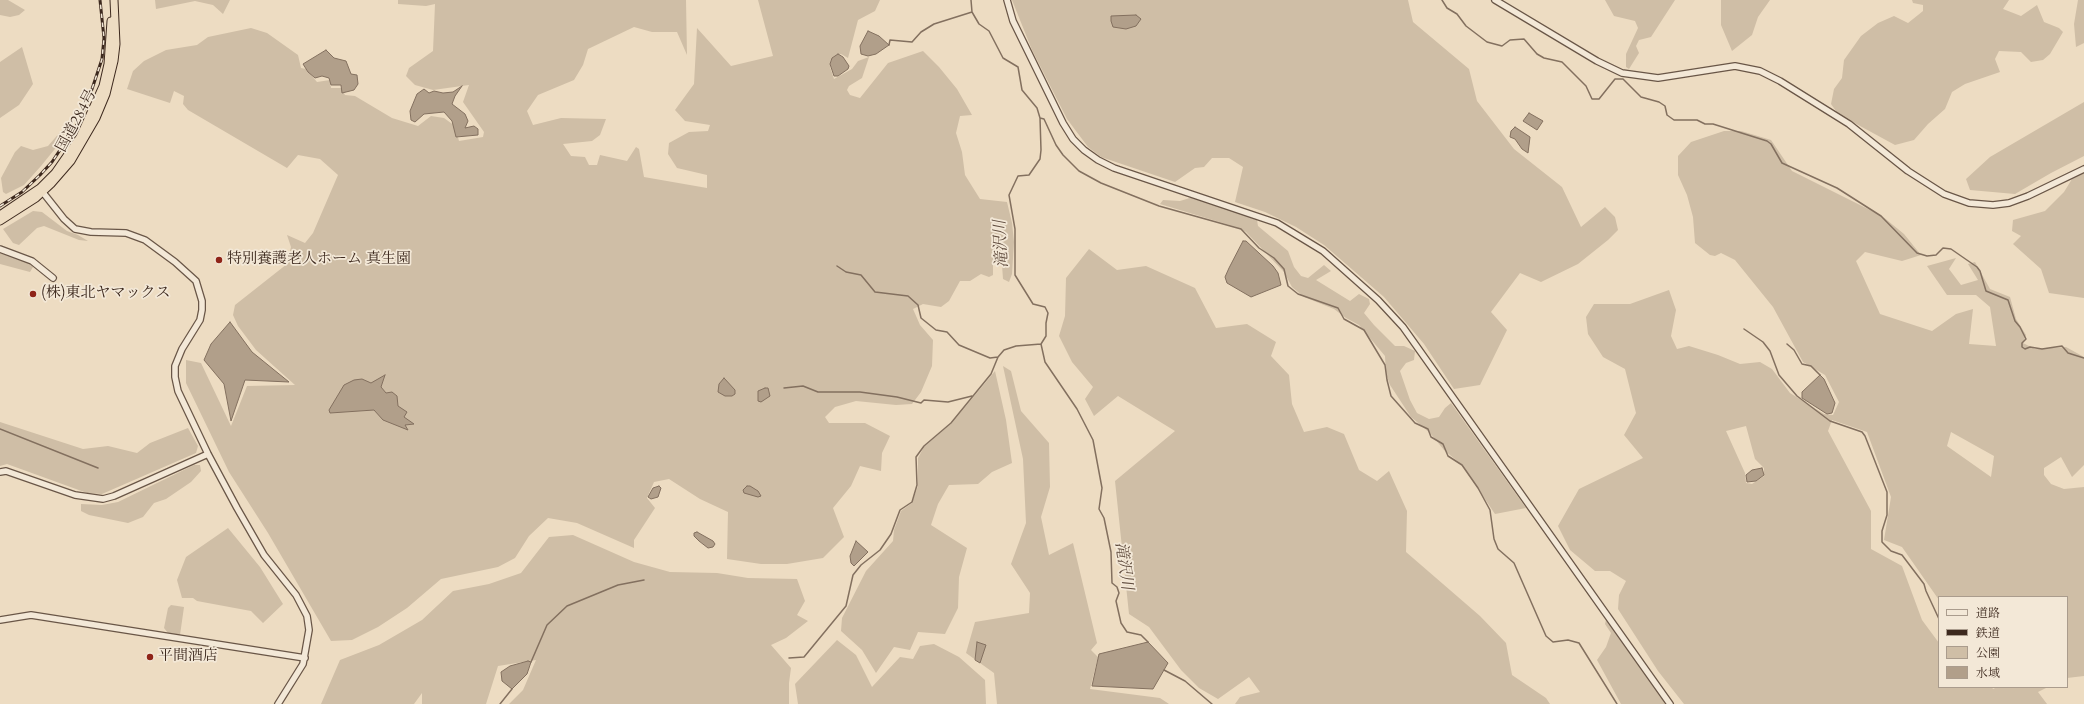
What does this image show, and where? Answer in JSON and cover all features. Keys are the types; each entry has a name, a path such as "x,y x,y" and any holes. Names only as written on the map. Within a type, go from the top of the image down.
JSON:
{"highway":[{"name":"国道284号","path":"0,215 41,190 74,147 87,124 98,99 108,64 112,24 110,0"},
{"name":"国道284号","path":"0,221 41,190 67,166 79,149 96,118 106,94 116,44 114,0"}],"street":[{"path":"1007,0 1013,21 1063,123 1073,138 1084,150 1098,160 1114,168 1277,223 1323,251 1378,300 1403,327 1670,704"},
{"path":"1495,0 1597,62 1622,73 1658,78 1735,66 1760,71 1849,124 1908,171 1944,194 1970,204 1993,205 2009,202 2028,196 2084,169"},
{"path":"41,190 64,219 75,228 91,232 126,233 145,240 175,262 196,281 202,301 202,310 200,320 177,359 175,377 178,391 208,454 264,555 303,605 307,616 309,630 305,658 299,673 278,704"},
{"path":"0,249 32,261 53,278"},
{"path":"0,472 6,471 75,495 104,499 114,496 208,454"},
{"path":"0,620 31,615 305,658"}],"green space":[{"path":"0,0 8,0 25,10 19,15 10,17 0,15"},
{"path":"155,0 230,0 223,14 213,5 195,1 156,9"},
{"path":"398,0 686,0 687,55 677,32 652,32 634,27 588,49 583,65 574,80 538,95 527,111 533,125 561,118 606,119 600,135 592,141 563,144 571,156 585,157 589,165 597,165 600,155 627,161 636,147 639,149 644,177 707,188 707,175 677,168 668,154 669,143 689,132 708,131 710,125 685,121 675,110 694,84 697,28 731,66 773,56 758,0 880,0 875,11 858,20 848,58 841,54 831,59 830,67 834,79 852,69 858,61 869,57 862,78 849,86 847,90 850,95 860,98 888,63 923,51 939,67 957,89 972,115 960,116 956,133 962,152 965,175 980,199 1007,202 1012,223 1014,242 1012,274 1009,282 1003,279 1002,265 997,257 993,264 993,275 989,277 981,274 970,281 960,281 949,301 941,307 923,304 913,309 920,325 933,340 932,366 921,392 912,404 896,405 856,401 835,407 825,417 829,423 865,423 890,436 882,453 881,471 860,466 851,486 833,508 844,537 823,558 787,564 761,564 727,559 728,512 700,499 669,479 654,482 647,498 655,508 634,540 634,548 577,523 548,518 529,536 515,558 498,567 441,579 407,608 378,627 352,640 331,641 268,533 229,472 186,383 186,360 201,363 231,426 247,386 295,385 256,350 238,326 233,315 235,305 287,264 291,247 287,235 305,243 313,233 338,175 320,159 298,155 287,168 188,110 183,104 184,96 174,91 170,103 127,89 133,71 144,61 166,50 197,45 208,37 251,28 267,33 298,55 301,68 306,69 317,82 330,80 331,88 341,88 345,95 355,96 392,118 418,126 431,116 444,118 455,126 459,141 483,137 484,132 463,102 469,85 433,90 415,85 406,76 409,68 433,51 435,4 426,6 398,4"},
{"path":"1012,0 1408,0 1413,22 1469,69 1477,101 1514,149 1562,187 1581,227 1605,207 1615,217 1618,230 1578,264 1541,282 1520,273 1491,312 1507,330 1480,385 1454,389 1424,344 1384,297 1324,245 1296,227 1265,212 1235,202 1243,167 1229,158 1212,158 1204,167 1195,168 1175,182 1101,157 1088,147 1067,119 1032,50"},
{"path":"1605,0 1675,0 1651,37 1639,40 1636,46 1639,53 1629,69 1626,67 1626,54 1638,28 1635,21 1614,16"},
{"path":"1721,0 1770,0 1758,17 1752,35 1732,51 1721,25"},
{"path":"1912,0 2009,0 2003,9 2021,16 2037,5 2044,22 2059,28 2063,32 2050,54 2043,60 2031,62 2021,52 1999,51 1995,59 2000,72 1965,84 1952,92 1945,109 1928,124 1914,140 1895,145 1838,114 1831,104 1834,89 1842,78 1844,60 1861,36 1878,23 1894,16 1908,23 1923,11 1923,5 1913,3"},
{"path":"2078,0 2084,0 2084,43 2076,47 2074,24"},
{"path":"22,47 33,84 19,105 0,118 0,62"},
{"path":"2084,102 2084,156 2015,194 1970,190 1966,179 1990,157"},
{"path":"62,130 65,131 63,139 24,185 6,194 3,192 1,178 15,152 21,146 33,150 48,146"},
{"path":"1724,131 1741,131 1771,140 1792,171 1882,216 1904,234 1921,255 1902,261 1865,252 1856,261 1880,314 1932,331 1956,314 1973,309 1969,344 1996,346 1990,307 1976,295 1947,295 1927,266 1956,258 1949,269 1961,285 1978,280 1968,264 1975,262 1990,289 2010,297 2016,319 2026,335 2023,343 2035,349 2066,347 2084,357 2084,465 2072,477 2061,457 2044,468 2044,475 2051,484 2064,489 2084,487 2084,676 2068,678 2068,596 1938,596 1938,599 1902,547 1884,540 1891,497 1867,432 1832,420 1828,431 1871,511 1871,549 1902,566 1922,620 1938,642 1938,688 2046,688 2038,692 2047,704 1684,704 1658,671 1618,609 1619,595 1626,581 1610,571 1595,571 1570,550 1558,526 1579,489 1643,458 1624,435 1636,413 1625,369 1603,357 1588,334 1586,317 1594,304 1630,304 1669,290 1676,310 1671,336 1677,349 1689,346 1740,364 1760,362 1772,369 1790,393 1824,414 1833,415 1839,402 1825,375 1803,362 1773,307 1735,260 1721,253 1715,256 1710,255 1695,243 1693,217 1687,195 1678,175 1678,156 1691,142","holes":["1746,426 1755,459 1764,468 1764,476 1752,484 1746,483 1745,473 1726,431","1951,432 1994,456 1991,477 1947,446"]},
{"path":"2084,173 2084,298 2049,293 2041,269 2013,244 2021,236 2012,231 2013,220 2045,211 2064,192 2072,179"},
{"path":"1193,197 1257,220 1258,226 1288,251 1294,267 1301,276 1308,278 1324,265 1331,271 1316,280 1350,301 1359,294 1369,299 1370,304 1364,313 1374,325 1395,346 1404,346 1415,351 1414,360 1406,363 1400,371 1410,400 1417,413 1429,419 1439,417 1445,408 1451,403 1526,508 1495,514 1462,465 1444,450 1430,433 1411,417 1390,385 1386,374 1385,356 1359,325 1334,309 1304,297 1292,287 1284,272 1246,232 1236,227 1160,204 1163,200 1180,201"},
{"path":"33,211 42,212 67,231 88,241 79,240 44,226 37,228 19,245 13,243 3,229"},
{"path":"1089,249 1117,270 1146,266 1195,288 1216,328 1247,324 1276,342 1271,356 1289,375 1292,404 1304,432 1327,427 1344,434 1359,470 1377,481 1389,471 1407,511 1406,552 1480,616 1506,643 1512,675 1546,698 1550,704 1235,704 1240,697 1260,692 1249,677 1218,699 1199,688 1181,670 1149,627 1129,614 1115,481 1175,431 1118,396 1094,416 1085,399 1093,387 1072,362 1059,336 1065,316 1066,278"},
{"path":"0,252 31,263 33,267 30,272 0,264"},
{"path":"1003,366 1011,371 1021,411 1049,443 1050,487 1041,517 1049,555 1073,543 1097,643 1091,650 1098,657 1090,689 1160,698 1169,704 997,704 994,673 966,653 975,622 1029,613 1030,593 1011,564 1026,523 1023,459"},
{"path":"995,371 1006,420 1012,463 992,472 978,484 949,485 938,504 931,525 967,548 959,577 958,608 945,634 918,632 910,650 894,647 876,673 862,650 841,631 842,618 866,571 893,541 894,530 901,511 912,503 918,486 918,458 924,447 952,423"},
{"path":"0,422 83,449 108,446 137,453 150,443 188,428 198,446 196,453 102,494 87,493 7,464 0,466"},
{"path":"194,465 200,465 201,471 191,482 166,499 154,503 143,517 128,523 89,515 81,511 81,504 102,505 118,502"},
{"path":"228,528 260,567 283,604 263,623 251,611 197,601 193,598 182,598 177,580 186,557"},
{"path":"573,535 634,562 670,572 717,573 748,578 797,579 805,601 797,615 808,621 786,638 771,645 791,668 789,704 509,704 523,690 536,660 498,666 486,704 422,704 422,693 414,704 321,704 340,660 379,645 422,620 453,591 489,584 521,573 549,537"},
{"path":"171,605 184,607 180,635 168,633 164,628 168,608"},
{"path":"1606,620 1610,620 1668,704 1621,704 1597,660 1606,647 1611,633 1605,624"},
{"path":"837,640 856,655 872,687 900,657 913,659 920,646 934,644 959,657 985,680 986,704 798,704 795,684"}],"water":[{"path":"1136,15 1141,19 1136,26 1126,29 1113,27 1111,16"},
{"path":"868,31 879,36 889,45 876,54 868,56 861,54 860,46"},
{"path":"326,50 334,58 346,61 351,74 357,75 358,84 354,90 342,93 341,85 331,85 329,78 322,76 315,78 308,72 303,64"},
{"path":"838,54 843,57 849,66 848,69 838,76 834,76 830,64 832,58"},
{"path":"462,86 455,96 452,104 465,114 468,121 465,128 474,126 478,129 478,135 456,137 452,121 444,112 424,114 415,122 411,120 410,111 417,94 424,89 429,93 434,91 443,93 453,92"},
{"path":"1529,113 1543,121 1537,130 1523,121"},
{"path":"1515,127 1530,137 1528,153 1522,149 1515,139 1510,137 1511,131"},
{"path":"1243,241 1246,241 1273,266 1278,273 1281,285 1251,297 1227,283 1225,277"},
{"path":"230,322 252,352 289,382 245,380 231,421 224,384 204,360 211,344"},
{"path":"385,375 381,387 386,393 392,392 397,396 398,406 407,412 404,417 414,424 405,425 408,430 383,420 374,410 330,413 329,410 344,385 354,380 362,379 371,383"},
{"path":"1820,375 1824,379 1835,403 1832,413 1827,414 1802,398 1802,392"},
{"path":"724,378 735,390 735,394 732,396 725,396 718,392 719,384"},
{"path":"768,388 770,396 761,402 758,401 758,391"},
{"path":"1762,468 1764,475 1756,481 1747,482 1746,475 1752,470"},
{"path":"659,486 661,488 658,497 651,499 648,497 653,488"},
{"path":"747,486 750,486 758,491 761,496 758,497 744,493 743,490"},
{"path":"697,532 713,541 715,544 713,547 708,548 699,541 694,536 694,533"},
{"path":"856,541 868,552 854,566 851,563 850,556"},
{"path":"977,642 986,645 980,663 975,660"},
{"path":"1148,642 1168,663 1153,689 1092,686 1099,654"},
{"path":"528,661 531,662 527,674 512,689 502,681 501,672 510,666"}],"waterway":[{"name":"滝沢川","path":"971,0 972,12 979,24 989,31 1003,58 1018,67 1022,90 1037,108 1040,118 1040,159 1029,175 1018,176 1009,195 1015,229 1015,275 1033,304 1045,307 1048,313 1046,336 1041,344 1045,362 1077,409 1093,440 1102,488 1099,509 1104,518 1111,552 1112,583 1117,587 1119,593 1116,601 1121,623 1127,632 1141,635 1148,642"},
{"path":"1442,0 1447,8 1457,14 1466,26 1487,42 1502,46 1510,40 1524,39 1537,54 1544,58 1562,62 1586,86 1592,99 1599,99 1615,79 1623,79 1641,97 1659,102 1665,106 1667,115 1674,120 1697,120 1705,124 1713,124 1767,141 1771,144 1782,163 1837,188 1881,216 1917,253 1927,256 1936,255 1943,248 1951,249 1977,267 1980,271 1986,291 2008,300 2015,321 2026,339 2022,343 2022,347 2025,349 2030,347 2042,349 2062,346 2068,353 2084,358"},
{"path":"889,45 890,40 912,42 921,32 934,24 972,12"},
{"path":"1040,118 1044,119 1056,145 1063,155 1079,171 1101,183 1159,206 1241,229 1259,248 1274,258 1284,269 1288,286 1298,294 1338,308 1344,319 1364,330 1385,365 1391,396 1415,423 1428,429 1431,437 1443,444 1448,456 1462,465 1478,488 1490,510 1494,539 1498,549 1514,563 1546,636 1553,642 1568,640 1579,643 1617,704"},
{"path":"837,266 846,272 861,275 875,292 908,296 918,305 921,318 936,330 947,332 959,345 990,358 998,357"},
{"path":"1744,329 1763,342 1770,351 1779,375 1797,396 1830,421 1862,432 1865,436 1887,492 1887,515 1882,531 1882,542 1891,551 1902,555 1924,584 1938,617"},
{"path":"789,658 804,657 846,606 853,575 861,565 880,550 891,534 900,510 912,502 917,485 916,457 924,446 951,423 991,374 998,357 1004,350 1016,346 1041,344"},
{"path":"1787,344 1794,350 1802,364 1811,366 1820,375"},
{"path":"784,388 803,386 818,392 860,392 897,397 921,403 924,400 948,402 972,396"},
{"path":"0,429 98,468"},
{"path":"531,662 547,625 567,606 618,585 644,580"},
{"name":"滝沢川","path":"1164,670 1185,681 1212,704"},
{"path":"500,704 512,689"}],"railway":[{"path":"0,206 22,192 40,175 52,162 78,123 88,101 102,59 104,38 100,0"}],"place":[{"name":"特別養護老人ホーム 真生園","path":"219,260"},
{"name":"(株)東北ヤマックス","path":"33,294"},
{"name":"平間酒店","path":"150,657"}]}
